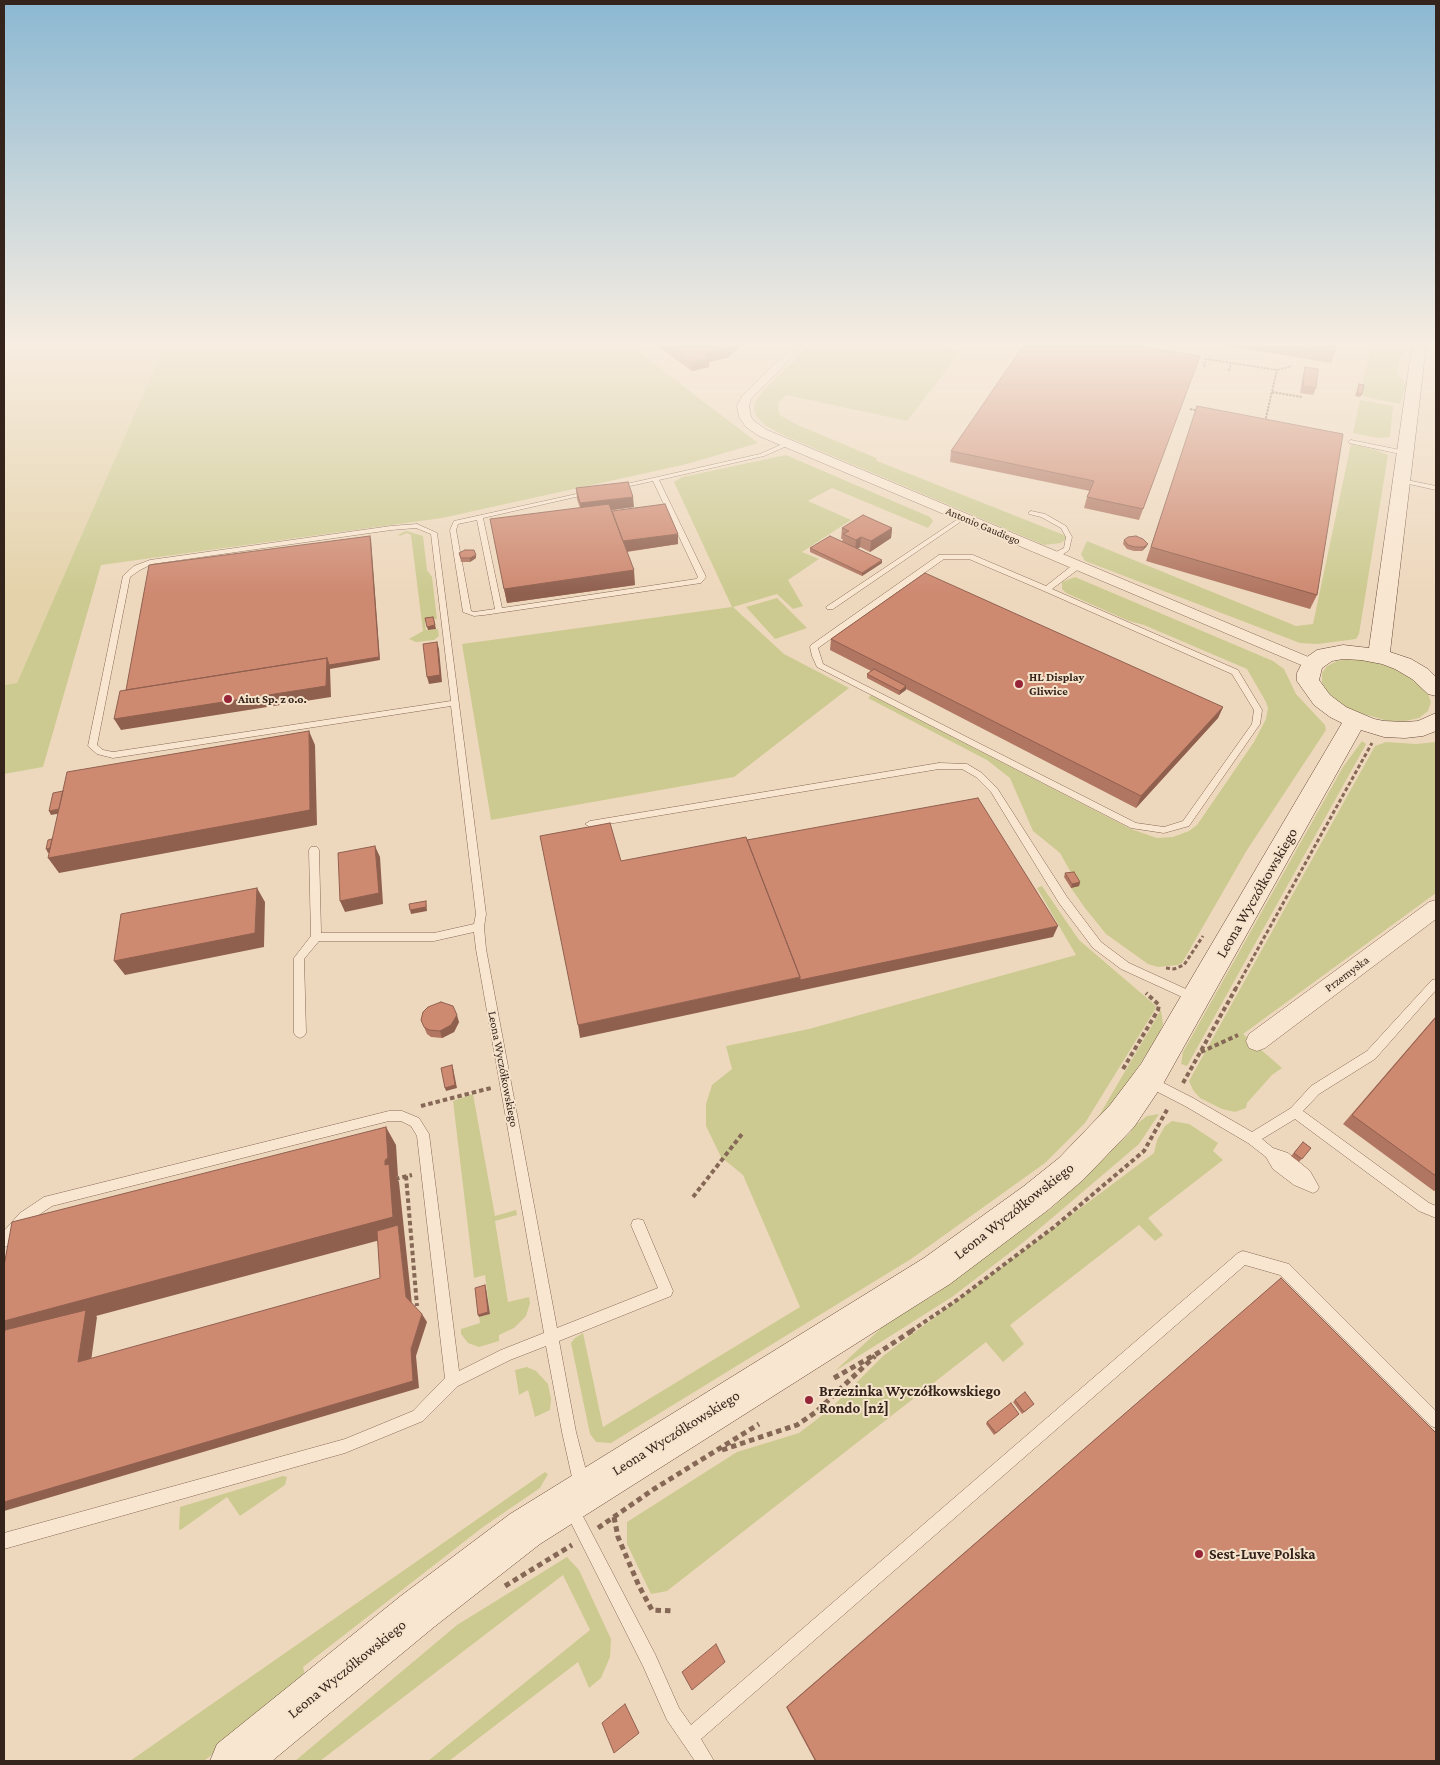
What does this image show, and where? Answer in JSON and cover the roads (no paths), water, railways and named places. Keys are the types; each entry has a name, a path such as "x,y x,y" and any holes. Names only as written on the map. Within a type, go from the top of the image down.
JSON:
{"street":[{"name":"Antonio Gaudiego","path":"757,428 770,437 1312,664"},
{"path":"1379,655 1408,428"},
{"path":"1436,689 1413,669 1379,655 1344,652 1325,655 1312,664 1308,674 1308,681 1313,690 1330,706 1365,731 1375,727 1397,730 1422,728 1436,721"},
{"name":"Leona Wyczółkowskiego","path":"246,1757 418,1611 525,1529 944,1266 1036,1198 1071,1169 1122,1116 1148,1081 1196,998 1365,731"},
{"name":"Przemyska","path":"1261,1038 1436,908"}],"lane":[{"path":"1351,442 1405,453"},
{"path":"608,489 762,455 787,444"},
{"path":"598,491 561,503 456,522 453,527 467,612 474,614 499,611 688,584 701,579 702,577 656,479"},
{"path":"1402,481 1436,488"},
{"path":"1031,513 1043,515 1064,527 1069,537 1067,549 1056,556"},
{"path":"480,518 499,611"},
{"path":"830,606 962,518"},
{"name":"Leona Wyczółkowskiego","path":"455,703 113,755 100,752 92,746 127,576 136,568 150,562 391,528 417,526 434,533 455,703 481,914 479,927 481,950 569,1432 576,1497"},
{"path":"482,530 491,529"},
{"path":"942,557 970,557 1047,589 1235,672 1258,710 1256,724 1186,824 1164,830 1134,826 820,665 816,656 814,647 942,557"},
{"path":"1047,589 1077,566"},
{"path":"590,824 939,766 964,766 979,775 994,790 1062,900 1097,944 1125,966 1196,998"},
{"path":"300,1033 299,958 316,937 314,850"},
{"path":"316,937 434,937 479,927"},
{"path":"1252,1139 1295,1112 1315,1090 1371,1055 1436,983"},
{"path":"1148,1081 1189,1102 1252,1139 1270,1153"},
{"path":"1295,1112 1424,1207 1436,1212"},
{"path":"4,1241 25,1217 49,1201 389,1116 402,1116 415,1122 423,1134 453,1380"},
{"path":"4,1541 345,1446 418,1416 453,1380 552,1336 666,1291 638,1225"},
{"path":"689,1738 963,1498 1243,1258 1284,1269 1436,1421"},
{"path":"576,1497 673,1714 704,1761"}],"place":[{"name":"HL Display Gliwice","path":"1019,684"},
{"name":"Aiut Sp. z o.o.","path":"228,699"},
{"name":"Brzezinka Wyczółkowskiego Rondo [nż]","path":"809,1400"},
{"name":"Sest-Luve Polska","path":"1199,1554"}]}
